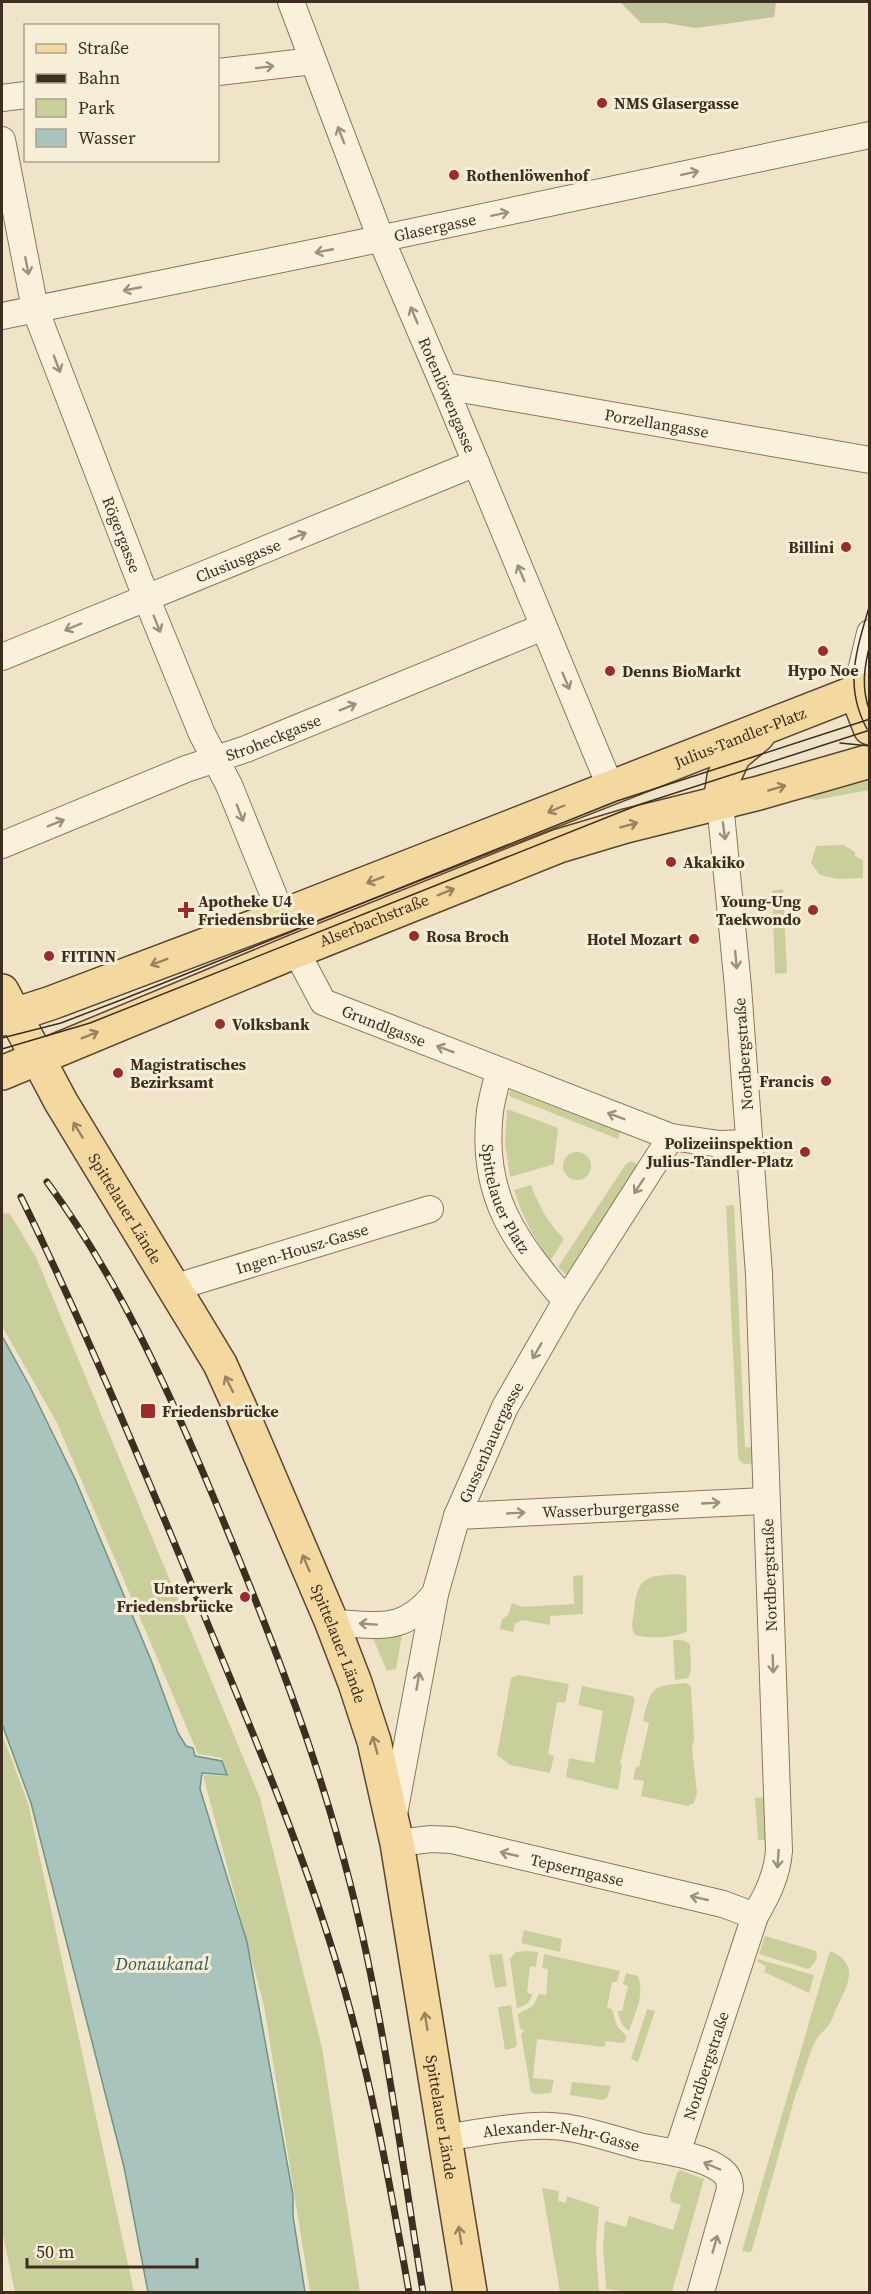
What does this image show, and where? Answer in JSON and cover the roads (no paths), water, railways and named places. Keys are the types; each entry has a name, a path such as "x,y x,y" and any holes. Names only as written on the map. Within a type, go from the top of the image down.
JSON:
{"main road":[{"name":"Julius-Tandler-Platz","path":"610,786 863,691"},
{"path":"863,691 870,728"},
{"path":"770,726 734,754 724,777 720,803 870,761"},
{"path":"6,1009 282,916 610,786"},
{"name":"Alserbachstraße","path":"36,1057 559,846 626,826 720,803"},
{"name":"Spittelauer Lände","path":"6,1009 210,1346 232,1389 332,1623 365,1713 395,1832 470,2292"},
{"path":"2,1073 36,1057"}],"street":[{"name":"Rotenlöwengasse","path":"291,2 381,239 610,786"},
{"path":"219,72 313,61"},
{"path":"2,98 24,95"},
{"name":"Glasergasse","path":"2,316 381,239 870,135"},
{"name":"Rögergasse","path":"2,140 35,309 146,597 202,734 229,785 282,916"},
{"name":"Porzellangasse","path":"444,386 870,459"},
{"name":"Clusiusgasse","path":"2,657 476,464"},
{"name":"Stroheckgasse","path":"2,845 543,627"},
{"path":"863,691 870,633"},
{"name":"Nordbergstraße","path":"676,2153 755,1916 777,1871 778,1851 759,1274 738,987 720,803"},
{"name":"Grundlgasse","path":"296,951 322,1002 499,1071"},
{"path":"499,1071 671,1137 720,1144 750,1143"},
{"name":"Spittelauer Platz","path":"499,1071 490,1111 490,1160 494,1188 508,1225 532,1261 566,1300"},
{"path":"566,1300 671,1137"},
{"name":"Ingen-Housz-Gasse","path":"173,1288 430,1209"},
{"name":"Gussenbauergasse","path":"395,1832 405,1749 435,1594 457,1516 505,1407 566,1300"},
{"name":"Wasserburgergasse","path":"457,1516 766,1501"},
{"name":"Gussenbauergasse","path":"332,1623 396,1625 410,1618 435,1594"},
{"name":"Tepserngasse","path":"395,1832 431,1839 452,1840 723,1904 755,1916"},
{"name":"Alexander-Nehr-Gasse","path":"445,2138 515,2128 550,2126 595,2132 640,2146 676,2153"},
{"path":"676,2153 720,2169 727,2175 730,2182 729,2195 702,2292"}],"water":[{"name":"Donaukanal","path":"2,1336 76,1481 151,1660 178,1733 186,1746 193,1748 195,1756 222,1761 227,1775 202,1773 200,1789 247,1942 293,2195 293,2216 305,2292 148,2292 124,2167 31,1803 2,1724"}],"tram line":[{"path":"867,729 860,713 854,682 857,652 870,604"},
{"path":"870,644 864,678 865,695 870,712"},
{"path":"2,1038 61,1023 121,1000 617,801 870,719"},
{"path":"2,1049 90,1023 638,805 870,730"},
{"path":"840,743 870,746"}],"railway":[{"path":"47,1182 73,1219 119,1295 159,1374 233,1544 306,1736 337,1833 373,1984 423,2292"},
{"path":"21,1197 88,1341 150,1486 248,1721 319,1908 358,2039 368,2081 409,2292"}],"place":[{"name":"NMS Glasergasse","path":"602,103"},
{"name":"Rothenlöwenhof","path":"454,175"},
{"name":"Billini","path":"846,547"},
{"name":"Hypo Noe","path":"823,651"},
{"name":"Denns BioMarkt","path":"610,671"},
{"name":"Akakiko","path":"671,862"},
{"name":"Apotheke U4 Friedensbrücke","path":"186,910"},
{"name":"Young-Ung Taekwondo","path":"813,910"},
{"name":"Rosa Broch","path":"414,936"},
{"name":"Hotel Mozart","path":"694,939"},
{"name":"FITINN","path":"49,956"},
{"name":"Volksbank","path":"220,1024"},
{"name":"Magistratisches Bezirksamt","path":"118,1073"},
{"name":"Francis","path":"826,1081"},
{"name":"Polizeiinspektion Julius-Tandler-Platz","path":"805,1152"},
{"name":"Friedensbrücke","path":"148,1411"},
{"name":"Unterwerk Friedensbrücke","path":"245,1597"}]}
